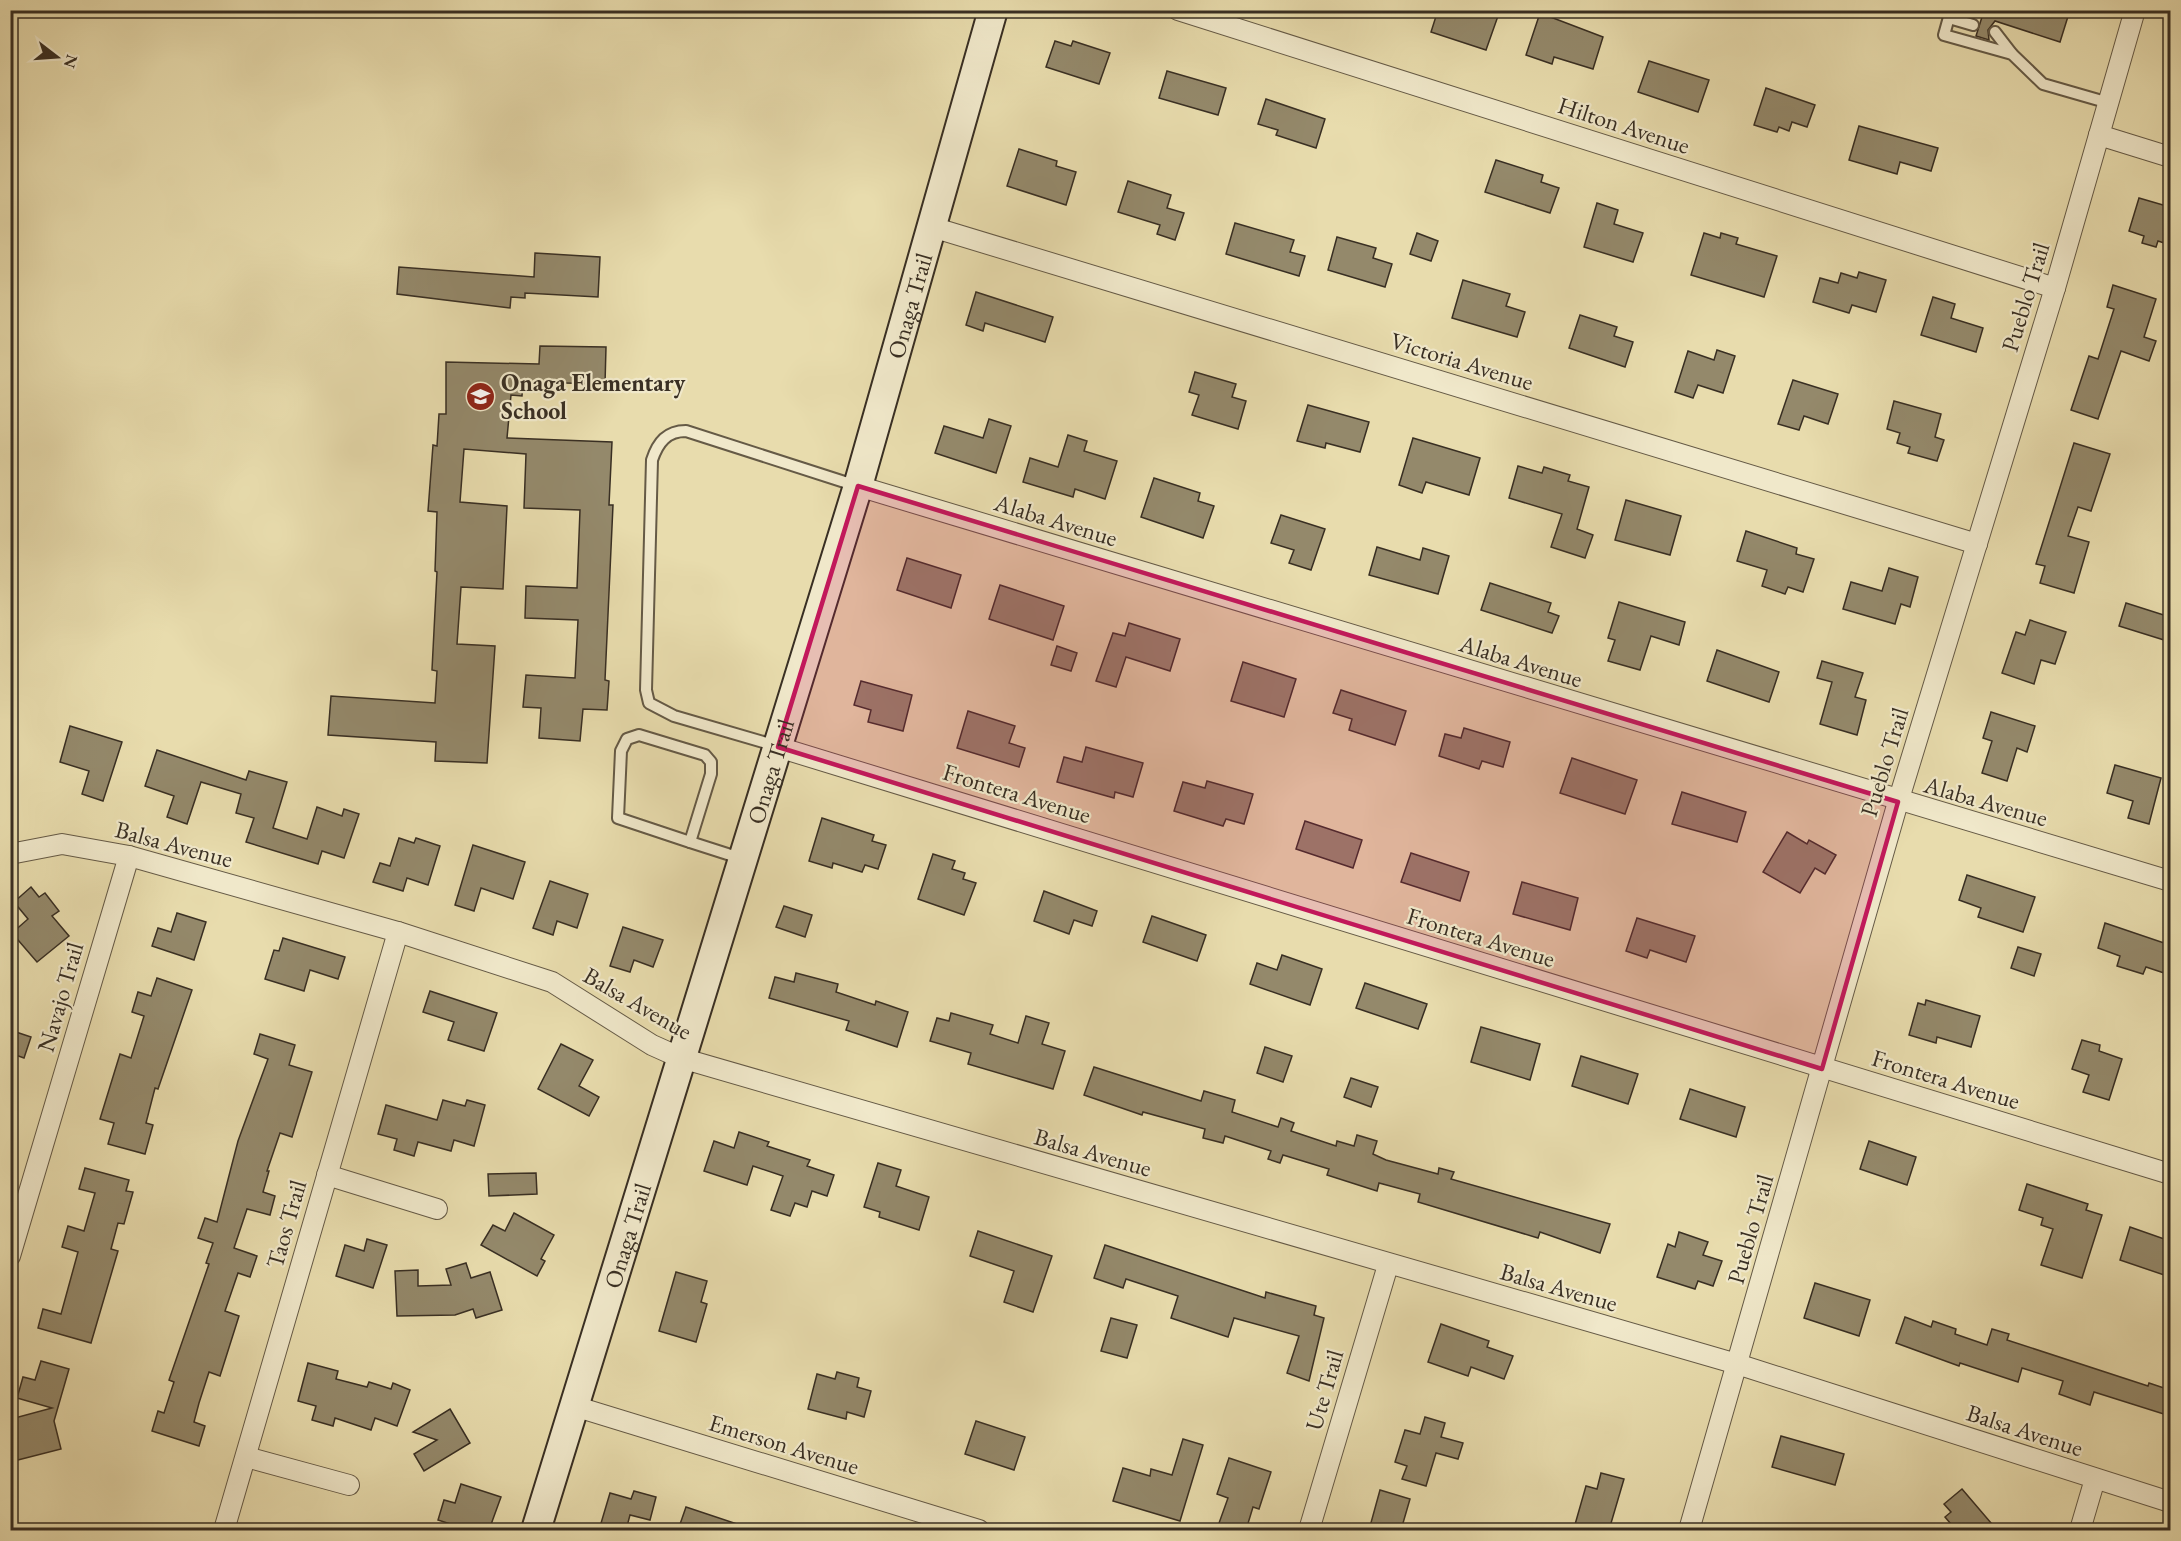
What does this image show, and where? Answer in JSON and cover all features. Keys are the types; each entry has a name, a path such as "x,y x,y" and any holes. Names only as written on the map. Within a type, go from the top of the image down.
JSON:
{"street":[{"name":"Onaga Trail","path":"536,1530 858,486 993,10"},
{"name":"Hilton Avenue","path":"1178,10 2055,288"},
{"name":"Pueblo Trail","path":"1689,1530 1898,802 2055,288 2135,10"},
{"path":"2099,135 2170,157"},
{"name":"Victoria Avenue","path":"932,227 1977,544"},
{"name":"Alaba Avenue","path":"858,486 1898,802 2170,881"},
{"name":"Frontera Avenue","path":"778,747 2170,1174"},
{"name":"Balsa Avenue","path":"10,854 62,844 129,856 398,932 552,982 652,1045 681,1058 1388,1265 1737,1364 2170,1502"},
{"name":"Navajo Trail","path":"10,1256 129,856"},
{"name":"Taos Trail","path":"224,1530 398,932"},
{"path":"327,1175 437,1209"},
{"name":"Ute Trail","path":"1310,1530 1388,1265"},
{"name":"Emerson Avenue","path":"574,1406 979,1530"},
{"path":"246,1457 348,1485"},
{"path":"2080,1530 2096,1479"}],"lane":[{"path":"1973,25 1950,14 1944,35 2012,54"},
{"path":"1995,32 2012,54 2043,84 2109,103"},
{"path":"778,747 675,716 649,703 646,690 652,460 657,446 664,438 676,431 686,431 858,486"},
{"path":"690,842 711,774 709,757 639,735 627,739 621,751 618,819 743,859"}],"highlighted area":[{"path":"858,486 1898,802 1822,1069 778,747"}],"building":[{"path":"1438,10 1481,10 1498,16 1486,50 1431,32"},
{"path":"1973,10 2070,10 2060,42 1995,21 1988,30 1989,40 1976,36 1982,17 1972,14"},
{"path":"1540,13 1603,37 1593,69 1554,57 1552,64 1526,55"},
{"path":"1055,41 1071,46 1073,41 1110,53 1099,84 1046,67"},
{"path":"1649,61 1709,80 1698,112 1638,92"},
{"path":"1167,71 1226,88 1218,115 1159,98"},
{"path":"1766,88 1815,105 1807,127 1792,122 1789,131 1779,127 1777,132 1754,125"},
{"path":"1266,99 1325,119 1316,148 1276,135 1278,130 1258,124"},
{"path":"1859,126 1938,148 1931,171 1900,162 1897,174 1849,160"},
{"path":"1019,149 1057,161 1056,166 1076,172 1066,205 1007,186"},
{"path":"1496,160 1543,175 1541,182 1559,188 1550,213 1485,192"},
{"path":"1128,181 1171,195 1167,208 1184,213 1175,240 1157,234 1160,225 1118,212"},
{"path":"2139,198 2170,207 2167,219 2170,220 2170,245 2158,241 2156,247 2142,243 2144,236 2129,231"},
{"path":"1597,203 1618,210 1614,224 1643,233 1633,262 1584,247"},
{"path":"1235,223 1294,240 1290,252 1305,256 1299,276 1226,254"},
{"path":"1417,233 1438,241 1431,261 1410,254"},
{"path":"1704,233 1720,238 1721,233 1738,238 1736,244 1777,256 1764,297 1691,275"},
{"path":"1337,237 1376,248 1373,258 1392,264 1385,287 1328,270"},
{"path":"535,253 600,257 598,297 525,293 525,298 511,297 510,308 397,294 399,267 534,277"},
{"path":"1859,272 1886,280 1876,312 1852,305 1849,313 1813,302 1820,278 1838,283 1841,273 1857,278"},
{"path":"1463,280 1510,294 1506,306 1525,312 1517,337 1452,318"},
{"path":"2113,285 2156,299 2144,337 2156,341 2149,361 2121,351 2098,419 2071,410 2089,356 2098,359 2114,309 2107,307"},
{"path":"976,292 1053,317 1045,342 985,323 983,331 966,325"},
{"path":"1933,297 1955,304 1951,318 1983,328 1976,352 1921,335"},
{"path":"1580,315 1617,327 1614,336 1633,342 1625,367 1569,348"},
{"path":"540,346 606,347 605,384 523,382 522,396 511,395 507,438 612,442 609,505 613,505 605,680 609,681 607,710 583,709 580,741 539,738 541,708 523,707 526,675 575,678 578,620 525,618 526,586 577,588 580,510 524,508 526,454 464,449 460,502 507,506 503,589 461,587 457,644 495,646 487,763 435,761 436,742 328,735 331,696 435,703 437,671 432,670 437,572 435,571 437,512 428,511 433,445 437,446 439,414 446,414 446,362 539,364"},
{"path":"1717,350 1735,356 1723,393 1698,385 1693,398 1675,392 1688,351 1714,360"},
{"path":"1195,372 1236,384 1232,397 1246,401 1238,429 1192,415 1199,395 1189,392"},
{"path":"1793,380 1838,394 1828,424 1804,416 1799,430 1778,424"},
{"path":"1894,401 1941,414 1935,437 1944,440 1937,461 1908,453 1910,447 1897,443 1900,433 1887,429"},
{"path":"1308,405 1369,422 1360,452 1326,443 1325,448 1297,441"},
{"path":"989,419 1011,426 996,473 935,453 944,426 983,438"},
{"path":"1068,435 1087,441 1084,451 1117,461 1105,499 1075,489 1073,497 1023,482 1030,458 1058,467"},
{"path":"1413,438 1480,458 1469,495 1426,482 1422,493 1399,485"},
{"path":"2074,443 2110,454 2091,511 2078,507 2068,536 2089,542 2074,593 2040,583 2045,566 2036,564"},
{"path":"1518,466 1542,473 1544,467 1570,475 1568,481 1589,487 1577,529 1593,535 1585,558 1551,547 1562,514 1509,498"},
{"path":"1154,478 1200,493 1198,501 1214,506 1203,538 1141,517"},
{"path":"1626,500 1681,516 1670,555 1615,540"},
{"path":"1281,515 1325,529 1311,570 1289,563 1294,550 1271,543"},
{"path":"1746,531 1797,548 1796,554 1814,559 1803,592 1788,587 1785,594 1762,586 1767,570 1737,561"},
{"path":"1377,547 1420,560 1423,548 1449,556 1438,594 1369,575"},
{"path":"907,558 961,575 951,608 897,590"},
{"path":"1889,568 1918,577 1910,607 1901,604 1895,624 1843,609 1851,582 1882,591"},
{"path":"1490,583 1551,603 1548,612 1559,616 1552,633 1481,610"},
{"path":"1000,585 1064,606 1053,640 989,619"},
{"path":"1619,602 1685,622 1679,645 1651,636 1640,670 1608,661 1615,640 1608,638"},
{"path":"2126,603 2170,617 2164,640 2119,626"},
{"path":"2030,620 2066,632 2055,664 2041,660 2034,684 2002,673 2016,632 2025,635"},
{"path":"1129,623 1180,639 1170,671 1126,657 1116,687 1096,681 1113,633 1125,636"},
{"path":"1057,646 1077,653 1071,671 1051,665"},
{"path":"1717,650 1779,672 1769,702 1707,681"},
{"path":"1822,661 1863,673 1855,697 1866,700 1857,735 1820,724 1832,682 1817,678"},
{"path":"1243,662 1296,679 1284,717 1231,701"},
{"path":"861,681 912,695 903,731 868,722 871,710 854,705"},
{"path":"1341,690 1406,711 1395,745 1349,730 1352,719 1333,713"},
{"path":"968,711 1015,726 1009,743 1025,748 1019,767 957,748"},
{"path":"1991,712 2035,726 2027,752 2017,748 2007,781 1982,773 1992,741 1983,738"},
{"path":"70,726 122,742 103,801 82,794 89,771 60,762"},
{"path":"1464,728 1510,742 1503,767 1482,761 1479,769 1439,756 1445,734 1461,738"},
{"path":"1086,747 1143,763 1133,797 1115,792 1114,798 1057,782 1064,757 1082,762"},
{"path":"157,750 246,780 249,771 287,782 273,828 307,839 317,807 342,816 344,809 359,814 344,858 322,851 318,864 246,842 254,818 236,813 241,794 201,782 187,824 167,817 174,796 145,786"},
{"path":"1572,758 1637,780 1625,814 1560,793"},
{"path":"2115,765 2161,778 2149,824 2128,818 2133,801 2107,793"},
{"path":"1207,781 1253,794 1244,824 1226,819 1223,826 1174,811 1183,782 1205,788"},
{"path":"1682,792 1746,812 1737,842 1672,824"},
{"path":"822,818 874,835 872,841 886,845 878,869 865,865 862,872 833,863 832,868 809,861"},
{"path":"1305,821 1362,840 1353,868 1296,849"},
{"path":"1787,832 1807,844 1809,840 1836,855 1825,874 1815,868 1800,893 1763,872"},
{"path":"399,838 414,843 416,838 440,846 428,885 407,878 403,891 373,882 380,863 390,866"},
{"path":"473,845 525,862 513,899 481,888 474,911 455,905"},
{"path":"1411,853 1469,872 1460,901 1401,882"},
{"path":"933,854 955,861 952,869 965,873 963,879 976,883 964,915 918,899"},
{"path":"1967,875 2035,897 2023,932 1978,917 1981,908 1959,900"},
{"path":"550,881 588,894 577,928 557,921 553,935 533,928"},
{"path":"1522,882 1578,898 1570,930 1513,914"},
{"path":"31,887 39,897 45,893 59,911 52,916 69,936 37,962 12,933 28,919 14,902"},
{"path":"1044,891 1097,911 1092,926 1074,920 1069,934 1034,921"},
{"path":"784,906 812,915 805,937 776,927"},
{"path":"177,913 206,922 194,960 152,946 158,928 171,932"},
{"path":"1152,916 1206,935 1197,961 1143,942"},
{"path":"1637,918 1695,936 1686,962 1650,950 1647,958 1626,951"},
{"path":"2105,923 2170,945 2164,973 2146,967 2143,974 2117,966 2120,956 2098,948"},
{"path":"623,927 663,940 653,967 634,960 630,972 610,966"},
{"path":"283,938 345,957 338,979 310,970 304,991 265,979 274,950 279,951"},
{"path":"2018,947 2041,954 2034,976 2011,968"},
{"path":"1282,955 1322,969 1310,1005 1250,984 1257,963 1277,970"},
{"path":"796,973 838,984 836,992 875,1005 876,1001 908,1012 897,1047 846,1030 849,1021 769,998 775,977 794,982"},
{"path":"157,978 192,990 158,1089 155,1088 146,1123 153,1125 145,1154 108,1144 114,1123 100,1119 120,1054 131,1058 144,1016 132,1012 138,992 151,996"},
{"path":"1365,983 1427,1004 1418,1029 1356,1008"},
{"path":"430,991 497,1013 484,1051 448,1040 454,1022 423,1012"},
{"path":"1926,1000 1980,1016 1971,1047 1937,1037 1936,1043 1909,1035 1918,1003 1925,1005"},
{"path":"951,1013 993,1025 990,1034 1018,1043 1026,1016 1049,1023 1042,1044 1065,1051 1053,1089 968,1064 971,1053 930,1041 937,1018 949,1021"},
{"path":"1481,1027 1540,1044 1530,1080 1471,1062"},
{"path":"10,1030 31,1037 24,1058 10,1053"},
{"path":"260,1034 295,1045 289,1065 312,1072 292,1137 280,1133 267,1171 269,1171 263,1192 275,1196 270,1215 247,1209 234,1248 257,1256 250,1277 238,1273 225,1311 239,1316 220,1376 209,1372 199,1403 194,1422 205,1426 199,1446 152,1431 158,1411 164,1413 174,1382 169,1380 209,1264 206,1263 213,1243 198,1238 205,1218 217,1222 238,1141 268,1059 254,1054"},
{"path":"2082,1040 2100,1045 2099,1051 2122,1059 2109,1100 2083,1092 2089,1075 2072,1069"},
{"path":"561,1044 593,1060 579,1086 599,1097 589,1116 538,1089"},
{"path":"1265,1047 1292,1056 1283,1082 1257,1073"},
{"path":"1581,1056 1638,1074 1628,1104 1572,1086"},
{"path":"1094,1067 1201,1101 1204,1091 1235,1100 1232,1112 1278,1127 1281,1118 1294,1123 1291,1131 1336,1146 1337,1141 1354,1146 1357,1135 1377,1141 1373,1154 1386,1160 1438,1174 1439,1168 1454,1172 1451,1179 1610,1224 1600,1253 1540,1232 1538,1238 1418,1202 1420,1194 1379,1183 1377,1191 1327,1175 1329,1169 1283,1155 1280,1163 1268,1159 1271,1151 1225,1136 1223,1143 1203,1138 1205,1129 1143,1112 1142,1115 1084,1095"},
{"path":"1351,1078 1378,1087 1371,1107 1344,1097"},
{"path":"1690,1089 1745,1107 1736,1137 1680,1119"},
{"path":"443,1100 465,1106 467,1100 485,1105 474,1146 454,1140 451,1151 418,1142 414,1156 394,1150 397,1139 378,1134 386,1105 437,1120"},
{"path":"739,1132 769,1142 767,1146 810,1160 807,1166 834,1175 827,1196 812,1191 807,1207 795,1203 790,1216 771,1210 783,1176 753,1166 747,1185 704,1171 714,1141 734,1148"},
{"path":"1869,1141 1916,1157 1907,1185 1860,1169"},
{"path":"878,1163 901,1170 896,1186 929,1197 919,1230 879,1217 880,1212 864,1207"},
{"path":"85,1168 129,1180 126,1191 133,1192 124,1224 118,1223 111,1249 118,1251 91,1343 38,1328 43,1309 61,1314 78,1252 62,1247 68,1226 84,1231 95,1193 79,1189"},
{"path":"536,1173 537,1194 489,1196 488,1174"},
{"path":"2027,1184 2088,1204 2086,1210 2102,1215 2082,1278 2041,1265 2053,1229 2041,1225 2043,1218 2019,1210"},
{"path":"514,1213 554,1235 541,1259 545,1261 537,1276 481,1245 493,1225 505,1231"},
{"path":"2130,1227 2170,1241 2170,1277 2120,1260"},
{"path":"978,1231 1052,1256 1033,1312 1004,1302 1014,1271 970,1256"},
{"path":"1679,1232 1708,1242 1703,1255 1722,1261 1713,1286 1698,1281 1695,1289 1657,1277 1668,1244 1675,1247"},
{"path":"367,1239 387,1245 373,1288 336,1276 345,1245 364,1251"},
{"path":"1105,1245 1265,1298 1266,1292 1316,1306 1314,1315 1324,1318 1309,1381 1287,1373 1299,1336 1234,1318 1228,1337 1171,1318 1178,1296 1126,1279 1123,1288 1094,1278"},
{"path":"466,1263 471,1278 490,1272 502,1310 476,1318 473,1309 455,1315 397,1316 395,1271 418,1270 418,1286 451,1285 446,1269"},
{"path":"676,1272 707,1281 701,1302 707,1304 696,1342 659,1331"},
{"path":"1815,1283 1870,1300 1859,1336 1804,1318"},
{"path":"1905,1317 1931,1327 1933,1321 1956,1329 1955,1334 1987,1345 1992,1329 2009,1334 2007,1340 2148,1386 2149,1383 2170,1390 2170,1416 2094,1392 2090,1405 2059,1394 2063,1381 2022,1368 2018,1382 1960,1363 1959,1366 1896,1343"},
{"path":"1111,1318 1137,1325 1127,1358 1101,1351"},
{"path":"1441,1324 1489,1341 1487,1347 1513,1356 1504,1379 1471,1367 1468,1376 1428,1362"},
{"path":"41,1361 69,1369 54,1421 61,1449 10,1462 10,1439 15,1438 11,1419 52,1408 17,1398 23,1377 35,1380"},
{"path":"308,1363 338,1371 336,1379 367,1387 369,1382 391,1389 393,1383 410,1390 397,1426 375,1418 371,1430 335,1418 333,1426 312,1420 316,1406 298,1401"},
{"path":"837,1372 859,1378 857,1387 871,1391 864,1417 847,1412 846,1419 808,1409 817,1374 835,1379"},
{"path":"450,1409 470,1443 424,1471 414,1454 437,1440 413,1432"},
{"path":"1425,1417 1445,1423 1441,1437 1463,1443 1458,1459 1436,1453 1426,1486 1402,1479 1407,1466 1395,1462 1405,1430 1420,1434"},
{"path":"976,1421 1025,1437 1014,1470 965,1454"},
{"path":"1781,1436 1844,1454 1835,1485 1772,1467"},
{"path":"1183,1439 1203,1445 1180,1521 1113,1501 1123,1468 1150,1476 1151,1469 1172,1475"},
{"path":"1229,1458 1271,1472 1259,1509 1253,1507 1246,1530 1233,1530 1218,1526 1228,1498 1217,1494"},
{"path":"1601,1473 1624,1479 1609,1530 1574,1528 1586,1486 1597,1489"},
{"path":"461,1484 501,1497 489,1530 469,1530 438,1520 444,1500 455,1503"},
{"path":"1962,1489 1997,1530 1956,1530 1945,1517 1951,1512 1944,1504"},
{"path":"1380,1490 1410,1499 1401,1530 1369,1530"},
{"path":"634,1491 656,1497 650,1520 630,1515 626,1530 599,1530 610,1493 631,1499"},
{"path":"686,1507 749,1528 748,1530 678,1530"}],"place":[{"name":"Onaga Elementary School","path":"480,396"}]}
